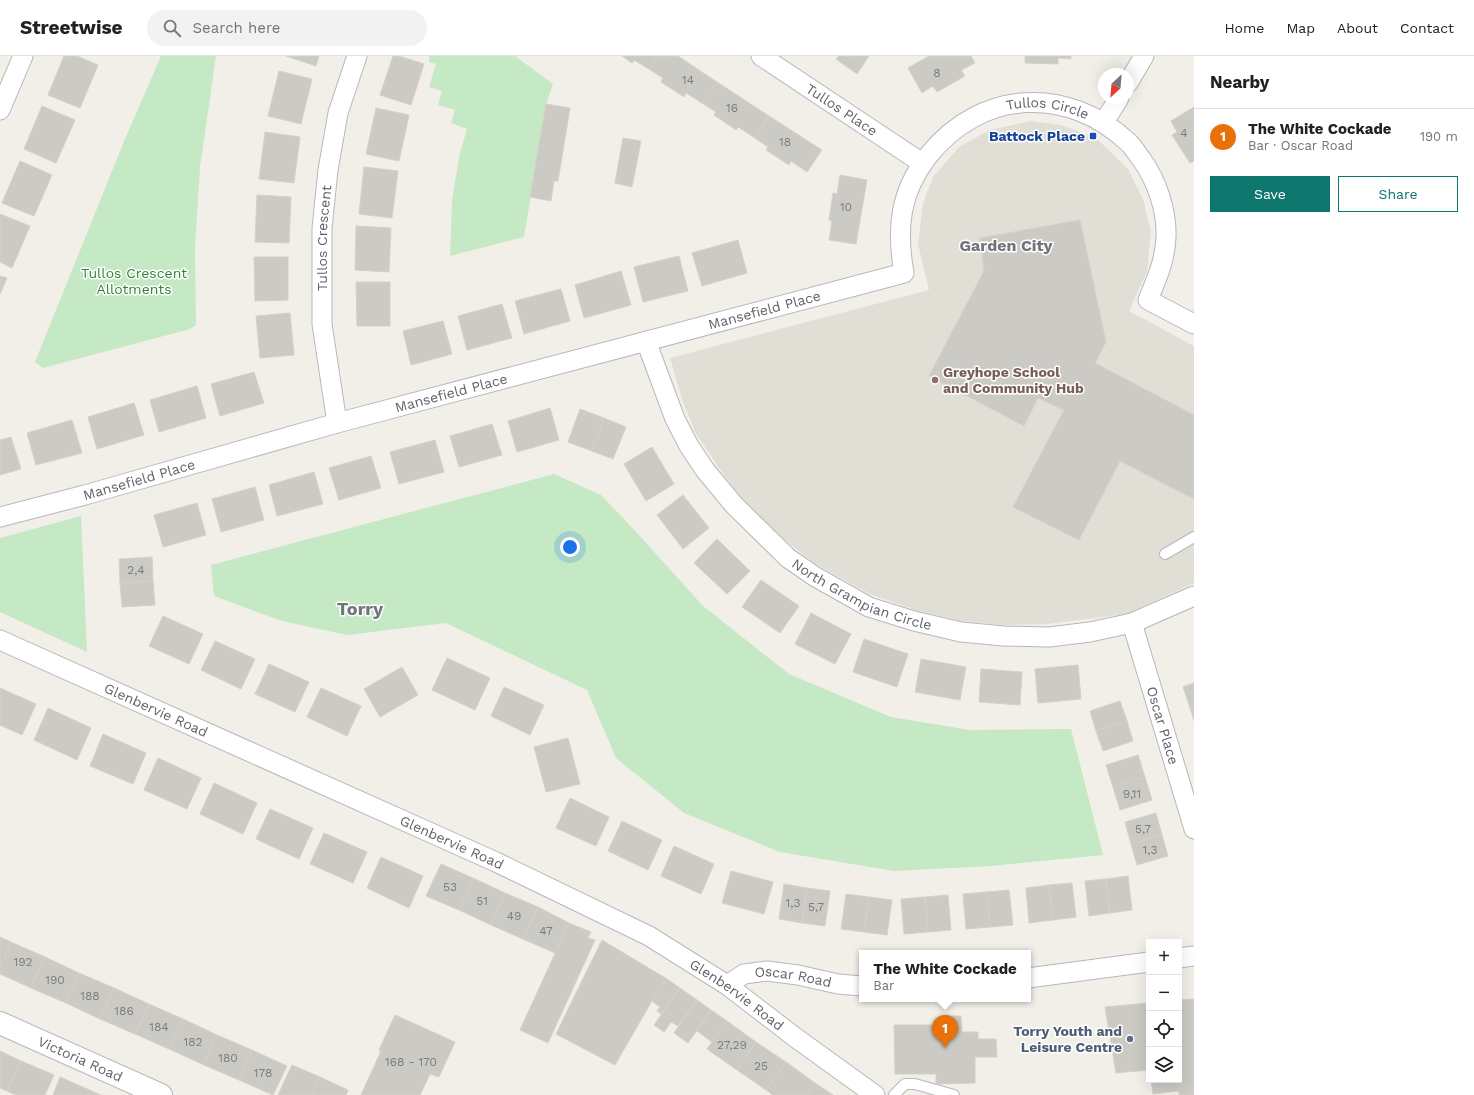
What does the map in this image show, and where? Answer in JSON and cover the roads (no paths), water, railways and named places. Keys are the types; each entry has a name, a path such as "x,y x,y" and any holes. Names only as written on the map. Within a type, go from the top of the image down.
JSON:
{"street":[{"path":"0,110 23,56"},
{"name":"Tullos Crescent","path":"337,424 322,324 322,228 328,170 338,113 357,56"},
{"name":"Tullos Place","path":"761,56 922,163"},
{"path":"1134,73 1144,56"},
{"name":"Tullos Circle","path":"904,273 900,250 900,227 904,205 911,183 922,163 938,143 958,126 980,114 1005,106 1030,102 1056,104 1081,111 1104,122 1130,144 1150,171 1162,203 1166,236 1161,269 1148,300 1194,324"},
{"path":"1104,122 1115,104"},
{"name":"Mansefield Place","path":"0,517 85,495 337,424 904,273"},
{"name":"North Grampian Circle","path":"646,341 675,419 688,446 705,470 734,505 788,558 814,576 869,607 914,621 961,632 1004,636 1048,637 1090,632 1132,623 1194,596"},
{"name":"Oscar Place","path":"1132,623 1194,829"},
{"name":"Glenbervie Road","path":"0,640 496,862 649,936 727,985 796,1038 875,1095"},
{"path":"1182,958 1194,956"},
{"path":"1031,978 1146,962"},
{"name":"Oscar Road","path":"727,985 744,974 767,971 838,984 859,986"},
{"name":"Victoria Road","path":"0,1023 161,1095"}],"lane":[{"path":"1165,554 1194,537"},
{"path":"894,1095 905,1084 914,1084 954,1095"}],"place":[{"name":"Battock Place","path":"1093,136"},
{"name":"Greyhope School and Community Hub","path":"935,380"},
{"name":"Torry Youth and Leisure Centre","path":"1130,1039"},
{"name":"The White Cockade","path":"945,1048"}],"district":[{"name":"Garden City","path":"1006,245"},
{"name":"Torry","path":"360,608"}],"park label":[{"name":"Tullos Crescent Allotments","path":"134,282"}]}
